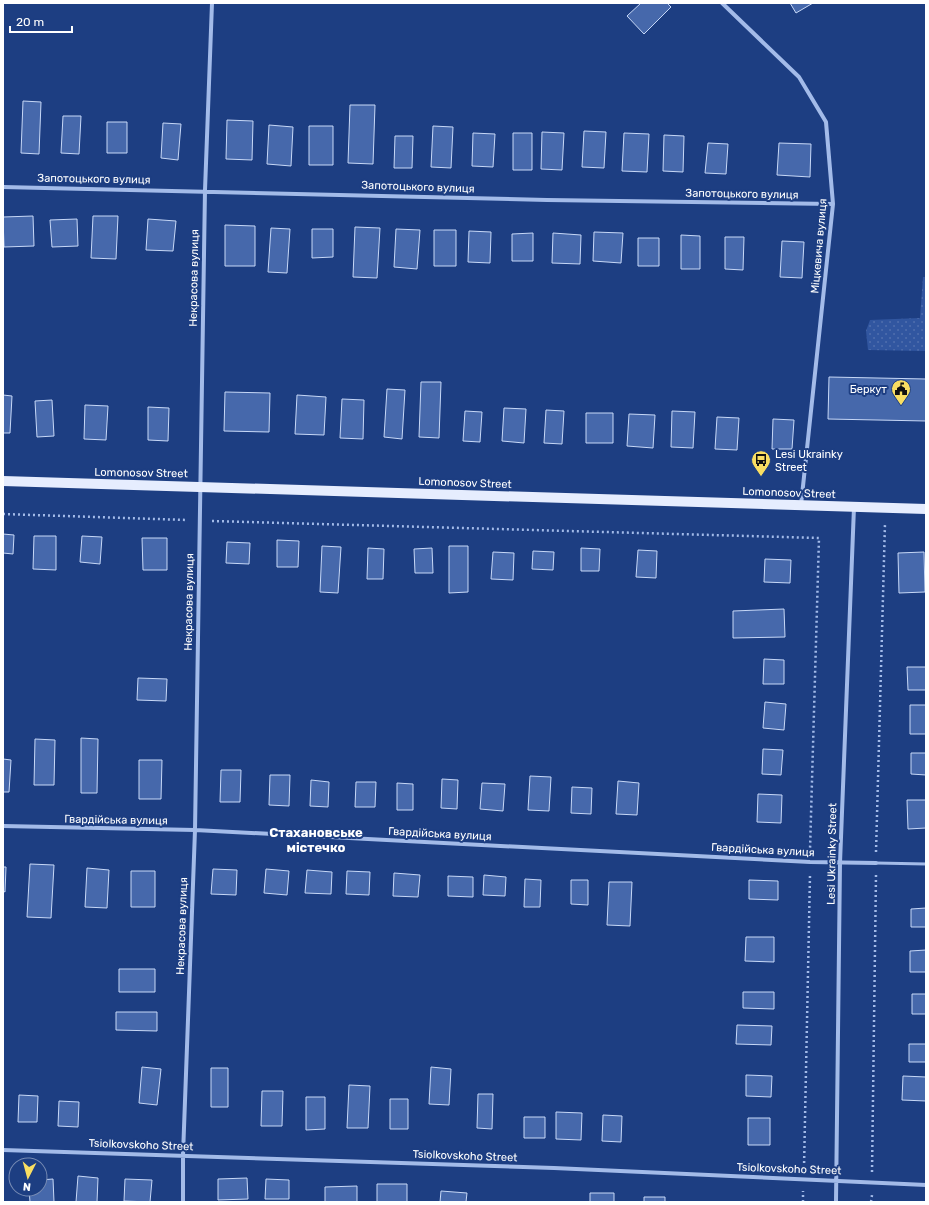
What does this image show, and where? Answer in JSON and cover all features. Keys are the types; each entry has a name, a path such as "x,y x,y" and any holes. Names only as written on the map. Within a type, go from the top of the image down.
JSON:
{"main road":[{"name":"Lomonosov Street","path":"3,482 200,486 926,510"}],"street":[{"name":"Некрасова вулиця","path":"183,1202 183,1155 195,830 205,190 212,3"},
{"name":"Міцкевича вулиця","path":"722,3 799,77 826,122 833,204 801,505"},
{"name":"Запотоцького вулиця","path":"3,186 555,200 833,204"},
{"name":"Lesi Ukrainky Street","path":"836,1202 840,863 854,507"},
{"name":"Гвардійська вулиця","path":"3,826 195,830 810,862 876,863"},
{"name":"Tsiolkovskoho Street","path":"3,1150 183,1155 804,1178 926,1185"}],"lane":[{"path":"876,863 926,864"}],"path":[{"path":"872,1182 876,863 885,508"},
{"path":"3,514 819,538 810,862 804,1178"}],"shaded area":[{"path":"923,277 926,277 926,351 868,350 866,331 870,320 920,318"}],"building":[{"path":"641,3 667,3 671,7 644,34 627,16"},
{"path":"790,3 813,3 796,13"},
{"path":"23,101 41,102 39,154 21,153"},
{"path":"350,105 375,105 373,164 348,163"},
{"path":"63,116 81,116 79,154 61,153"},
{"path":"227,120 253,121 252,160 226,159"},
{"path":"107,122 127,122 127,153 107,153"},
{"path":"163,123 181,124 178,160 161,158"},
{"path":"269,125 293,127 291,166 267,164"},
{"path":"309,126 333,126 333,165 309,165"},
{"path":"433,126 453,127 451,168 431,167"},
{"path":"584,131 606,132 604,168 582,167"},
{"path":"542,132 564,133 562,170 541,169"},
{"path":"473,133 495,134 493,167 472,166"},
{"path":"513,133 532,133 532,170 513,170"},
{"path":"624,133 649,134 647,172 622,171"},
{"path":"664,135 684,136 683,172 663,171"},
{"path":"395,136 413,136 412,168 394,168"},
{"path":"708,143 728,144 726,174 705,173"},
{"path":"779,143 811,144 810,177 777,175"},
{"path":"33,216 34,246 4,247 3,217"},
{"path":"93,216 118,216 116,259 91,258"},
{"path":"77,219 78,246 52,247 50,220"},
{"path":"148,219 176,221 173,251 146,250"},
{"path":"225,225 255,226 255,266 225,266"},
{"path":"355,227 380,228 377,278 353,277"},
{"path":"271,228 290,229 287,273 268,272"},
{"path":"312,229 333,229 333,257 312,258"},
{"path":"396,229 420,230 417,269 394,267"},
{"path":"434,230 456,230 456,266 434,266"},
{"path":"469,231 491,232 490,263 468,262"},
{"path":"594,232 623,233 621,263 593,261"},
{"path":"533,233 533,261 512,261 512,234"},
{"path":"553,233 581,235 580,264 552,263"},
{"path":"681,235 700,236 700,269 681,269"},
{"path":"725,237 744,237 743,270 725,269"},
{"path":"638,238 659,238 659,266 638,266"},
{"path":"782,241 804,242 802,278 780,277"},
{"path":"829,377 926,379 926,421 828,419"},
{"path":"421,382 441,382 439,438 419,437"},
{"path":"387,389 405,390 402,439 384,437"},
{"path":"225,392 270,393 269,432 224,431"},
{"path":"3,395 12,396 10,433 3,433"},
{"path":"297,395 326,397 324,435 295,434"},
{"path":"342,399 364,400 363,439 340,438"},
{"path":"52,400 54,436 37,437 35,401"},
{"path":"85,405 108,406 106,440 84,439"},
{"path":"148,407 169,408 168,441 148,440"},
{"path":"504,408 526,409 524,443 502,441"},
{"path":"546,410 564,411 562,444 544,443"},
{"path":"465,411 482,412 480,442 463,441"},
{"path":"672,411 695,412 693,448 671,447"},
{"path":"586,413 613,413 613,443 586,443"},
{"path":"629,414 655,415 653,448 627,446"},
{"path":"717,417 739,418 737,450 715,449"},
{"path":"773,419 794,420 792,449 772,449"},
{"path":"3,534 14,535 13,554 3,553"},
{"path":"34,536 56,536 56,570 33,569"},
{"path":"82,536 102,537 100,564 80,562"},
{"path":"142,538 167,538 167,570 143,570"},
{"path":"277,540 299,541 298,567 277,567"},
{"path":"227,542 250,543 249,564 226,563"},
{"path":"322,546 341,547 338,593 320,592"},
{"path":"449,546 468,546 468,592 449,593"},
{"path":"368,548 384,549 383,579 367,579"},
{"path":"432,548 433,573 415,573 414,549"},
{"path":"581,548 600,549 599,571 581,571"},
{"path":"638,550 657,551 656,578 636,577"},
{"path":"533,551 554,552 553,570 532,569"},
{"path":"493,552 514,553 513,580 491,579"},
{"path":"924,552 925,592 899,593 898,553"},
{"path":"765,559 791,560 790,583 764,582"},
{"path":"784,609 785,637 733,638 733,611"},
{"path":"764,659 784,660 784,684 763,684"},
{"path":"907,667 926,667 926,690 908,690"},
{"path":"138,678 167,679 166,701 137,700"},
{"path":"765,702 786,704 784,730 763,728"},
{"path":"910,705 926,705 926,734 910,734"},
{"path":"81,738 98,739 97,793 81,793"},
{"path":"35,739 55,740 54,785 34,785"},
{"path":"763,749 783,750 781,775 762,774"},
{"path":"911,753 926,753 926,775 911,774"},
{"path":"3,759 11,760 9,792 3,792"},
{"path":"139,760 162,760 161,799 139,799"},
{"path":"221,770 241,770 240,802 220,802"},
{"path":"270,775 290,775 289,806 269,805"},
{"path":"530,776 551,777 549,811 528,810"},
{"path":"442,779 458,780 457,809 441,808"},
{"path":"311,780 329,782 328,807 310,806"},
{"path":"618,781 639,783 637,815 616,814"},
{"path":"356,782 376,782 375,807 355,807"},
{"path":"397,783 413,784 413,810 397,810"},
{"path":"482,783 505,784 503,811 480,809"},
{"path":"572,787 592,788 591,814 571,813"},
{"path":"758,794 782,795 781,823 757,822"},
{"path":"907,800 926,800 926,828 908,829"},
{"path":"30,864 54,865 51,918 27,917"},
{"path":"3,867 6,867 5,892 3,891"},
{"path":"87,868 109,870 107,908 85,907"},
{"path":"213,869 237,870 236,895 211,894"},
{"path":"266,869 289,871 287,895 264,893"},
{"path":"307,870 332,872 331,894 305,893"},
{"path":"131,871 155,871 155,907 131,907"},
{"path":"347,871 370,872 369,895 346,894"},
{"path":"394,873 420,875 418,897 393,896"},
{"path":"484,875 506,877 505,896 483,895"},
{"path":"448,876 473,877 473,897 448,896"},
{"path":"525,879 541,880 540,907 524,907"},
{"path":"571,880 588,880 588,905 571,904"},
{"path":"749,880 778,881 778,900 749,899"},
{"path":"609,882 632,882 630,926 607,925"},
{"path":"926,908 926,927 911,927 911,909"},
{"path":"746,937 774,937 774,962 745,961"},
{"path":"926,950 926,972 910,972 910,951"},
{"path":"119,969 155,969 155,992 119,992"},
{"path":"743,992 774,992 774,1009 743,1008"},
{"path":"912,994 926,994 926,1014 912,1014"},
{"path":"116,1012 157,1012 157,1031 116,1030"},
{"path":"737,1025 772,1026 771,1045 736,1044"},
{"path":"909,1044 926,1044 926,1062 909,1062"},
{"path":"142,1067 161,1069 157,1105 139,1103"},
{"path":"431,1067 451,1069 449,1105 429,1104"},
{"path":"211,1068 228,1068 228,1107 211,1107"},
{"path":"746,1075 772,1076 771,1097 746,1096"},
{"path":"903,1076 926,1077 926,1101 902,1100"},
{"path":"349,1085 370,1086 368,1128 347,1128"},
{"path":"262,1091 283,1091 282,1126 261,1126"},
{"path":"478,1094 493,1094 492,1129 477,1128"},
{"path":"19,1095 38,1096 37,1122 18,1122"},
{"path":"306,1097 325,1097 325,1129 306,1130"},
{"path":"390,1099 408,1099 408,1129 390,1129"},
{"path":"59,1101 79,1102 78,1127 58,1126"},
{"path":"556,1112 582,1113 581,1140 556,1139"},
{"path":"603,1115 622,1116 621,1142 602,1141"},
{"path":"524,1117 545,1117 545,1138 524,1138"},
{"path":"748,1118 770,1118 770,1145 748,1145"},
{"path":"78,1176 98,1178 97,1202 76,1202"},
{"path":"247,1178 248,1199 218,1200 218,1179"},
{"path":"48,1179 53,1179 54,1202 30,1202 30,1197 48,1197"},
{"path":"125,1179 152,1180 150,1202 124,1201"},
{"path":"266,1179 289,1180 289,1199 265,1199"},
{"path":"377,1184 407,1184 407,1202 377,1202"},
{"path":"357,1186 357,1202 325,1202 325,1187"},
{"path":"441,1191 467,1193 466,1202 440,1202"},
{"path":"590,1193 614,1193 614,1202 590,1202"},
{"path":"644,1197 665,1197 665,1202 644,1202"}],"place":[{"name":"Беркут","path":"901,406"},
{"name":"Lesi Ukrainky Street","path":"761,477"}],"district":[{"name":"Стахановське містечко","path":"316,840"}]}
